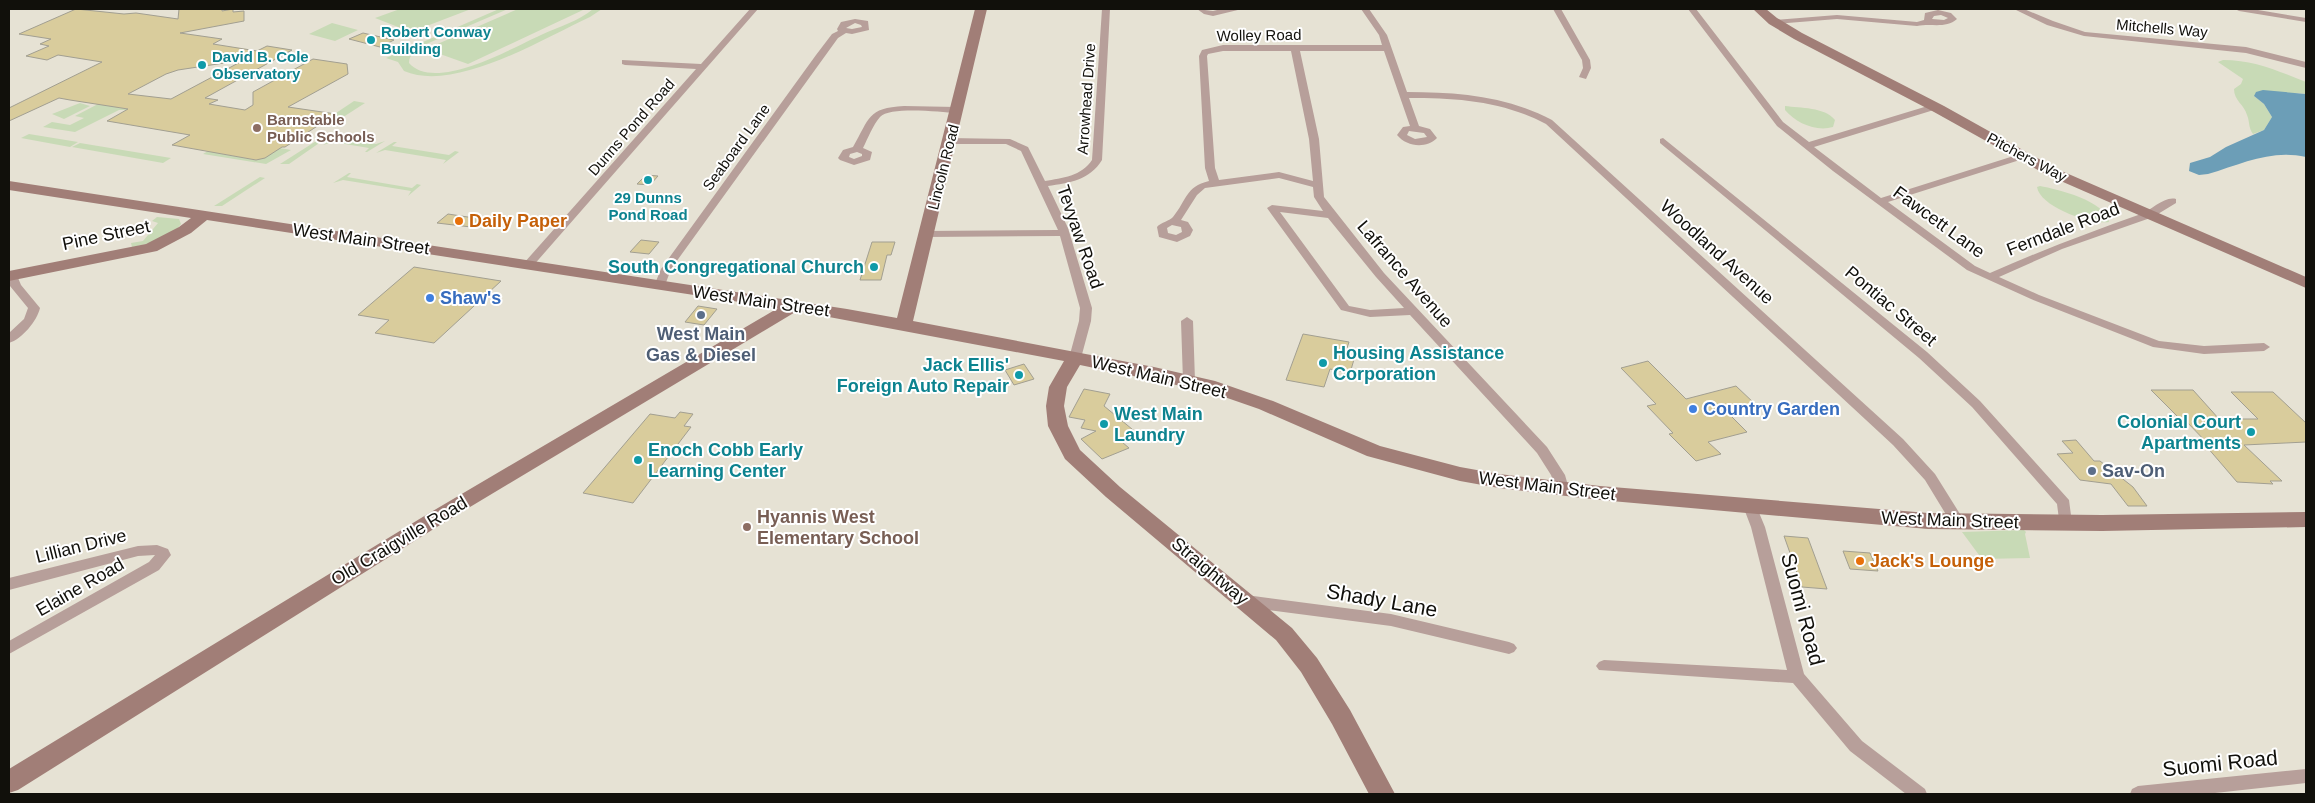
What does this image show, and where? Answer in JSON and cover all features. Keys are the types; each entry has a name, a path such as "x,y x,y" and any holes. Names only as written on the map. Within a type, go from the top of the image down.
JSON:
{"main road":[{"name":"Lincoln Road","path":"904,324 981,9"},
{"name":"Pitchers Way","path":"1759,9 1774,22 2023,156 2071,180 2306,284"},
{"name":"West Main Street","path":"9,185 794,306 904,324 1075,358 1189,381 1266,405 1316,428 1386,455 1476,478 1562,489 1904,520 2065,523 2306,520"},
{"name":"Pine Street","path":"11,276 151,248 185,230 203,216"},
{"name":"Old Craigville Road","path":"9,782 433,520 794,306"},
{"name":"Straightway","path":"1075,358 1058,388 1055,406 1058,426 1072,454 1113,492 1284,634 1309,665 1341,717 1382,794"}],"street":[{"name":"Dunns Pond Road","path":"528,265 754,9"},
{"name":"Arrowhead Drive","path":"1043,184 1086,173 1095,163 1098,145 1106,9"},
{"path":"1201,9 1214,14 1225,9 1238,9"},
{"path":"1365,9 1378,25 1415,128"},
{"path":"1557,9 1586,60 1587,68 1582,77"},
{"name":"Fawcett Lane","path":"1692,9 1771,114 1806,146 1964,264 1989,277 2122,332 2157,344 2204,350 2264,347"},
{"name":"Mitchells Way","path":"2018,9 2050,24 2084,34 2246,50 2306,65"},
{"path":"2239,9 2306,20"},
{"path":"1774,22 1837,16 1911,24 1921,24 1929,21"},
{"name":"Seaboard Lane","path":"660,286 666,268 835,36 844,31"},
{"name":"Wolley Road","path":"1215,183 1210,168 1203,56 1205,52 1223,48 1387,48"},
{"name":"Lafrance Avenue","path":"1295,48 1314,139 1319,197 1331,215 1380,275 1542,450 1558,475 1562,489"},
{"path":"625,62 703,67"},
{"name":"Woodland Avenue","path":"1404,95 1488,99 1529,111 1549,122 1892,436 1930,477 1958,522"},
{"path":"1806,146 1934,107"},
{"path":"857,149 877,114 881,112 893,110 956,110"},
{"name":"Tevyaw Road","path":"949,141 992,140 1018,144 1025,149 1064,232 1086,308 1082,339 1075,358"},
{"name":"Pontiac Street","path":"1663,141 1923,355 1976,404 2064,503 2065,523"},
{"path":"1881,201 2023,156"},
{"path":"1174,222 1193,193 1202,186 1279,175 1317,185"},
{"name":"Ferndale Road","path":"1989,277 2058,248 2149,215 2172,201"},
{"path":"1331,215 1272,208 1345,308 1357,312 1372,313 1414,311"},
{"path":"927,234 995,235 1064,232"},
{"path":"9,339 34,313 34,308 16,286 11,276"},
{"path":"1187,322 1189,381"},
{"name":"Suomi Road","path":"1750,506 1758,527 1797,677 1856,746 1919,794"},
{"name":"Lillian Drive","path":"9,584 138,551 157,550 163,553"},
{"name":"Elaine Road","path":"9,648 154,566 163,558 163,553"},
{"name":"Shady Lane","path":"1246,601 1391,620 1509,648"},
{"path":"1604,666 1797,677"},
{"name":"Suomi Road","path":"2138,794 2306,776"}],"green space":[{"path":"400,9 471,9 411,32 375,18"},
{"path":"499,9 508,9 424,45 412,55 409,63 421,71 437,73 475,65 575,20 593,9 602,9 524,50 473,69 448,75 425,76 404,71 398,62 386,58"},
{"path":"518,9 583,10 468,64 426,49"},
{"path":"332,23 358,30 335,41 309,34"},
{"path":"2223,60 2256,64 2306,82 2306,94 2254,96 2264,104 2272,117 2264,130 2253,134 2246,111 2234,93 2234,89 2241,84 2243,79 2218,62"},
{"path":"354,101 365,103 334,123 324,121"},
{"path":"80,103 90,106 64,119 52,114"},
{"path":"98,104 134,110 119,110 75,132 43,127 52,122 70,125 84,118 75,116"},
{"path":"1785,106 1819,110 1835,120 1833,127 1820,128 1807,125 1790,115 1785,110"},
{"path":"341,133 344,134 340,138 376,144 385,141 367,152 365,152 369,148 333,142 323,145"},
{"path":"29,134 78,142 70,147 21,138"},
{"path":"321,138 325,139 289,164 280,164"},
{"path":"397,142 392,146 449,155 455,151 459,152 443,164 446,160 385,150 376,153"},
{"path":"80,143 171,158 163,163 72,147"},
{"path":"213,148 217,150 217,153 256,160 280,148 291,150 266,164 203,154"},
{"path":"351,173 347,177 412,188 417,184 421,185 408,196 411,191 343,180 333,183"},
{"path":"260,177 265,178 222,206 214,206"},
{"path":"2040,186 2069,193 2090,202 2106,215 2109,222 2079,218 2056,208 2040,194 2037,187"},
{"path":"157,217 179,219 181,224 165,237 132,247 131,243 143,241 158,223 152,221"},
{"path":"2024,530 2026,532 2030,558 1982,559 1962,532"}],"water":[{"path":"2263,90 2306,94 2306,157 2293,155 2269,156 2208,174 2199,175 2189,171 2190,163 2210,157 2226,147 2264,130 2272,117 2264,104 2254,96 2256,92"}],"building":[{"path":"76,9 124,14 136,13 178,19 179,9 222,9 222,11 233,9 233,12 244,11 244,21 180,33 222,39 213,44 257,51 267,46 292,50 205,98 218,100 209,104 245,110 253,105 253,92 313,59 347,64 348,74 288,107 336,114 285,147 265,158 256,160 172,145 190,135 107,121 128,109 59,98 9,121 9,108 102,62 58,55 47,60 26,56 49,46 40,44 51,39 19,34","holes":["244,60 171,99 128,94 166,74 178,70"]},
{"name":"Robert Conway Building","path":"363,33 394,40 380,47 349,39"},
{"name":"29 Dunns Pond Road","path":"646,175 658,176 650,185 637,184"},
{"name":"Daily Paper","path":"448,214 481,219 471,227 437,223"},
{"path":"641,240 659,242 649,254 630,252"},
{"name":"South Congregational Church","path":"872,242 895,242 891,255 887,255 881,280 860,280"},
{"name":"Shaw's","path":"414,267 501,281 434,343 375,333 389,320 358,315"},
{"name":"West Main Gas & Diesel","path":"698,306 717,309 704,325 685,322"},
{"name":"Housing Assistance Corporation","path":"1303,334 1349,342 1345,354 1355,356 1350,373 1330,369 1324,387 1286,380"},
{"name":"Country Garden","path":"1648,361 1686,399 1736,386 1755,404 1726,411 1747,432 1708,442 1721,454 1696,461 1669,434 1673,433 1647,406 1656,404 1621,368"},
{"name":"Jack Ellis' Foreign Auto Repair","path":"1024,364 1034,379 1014,385 1005,370"},
{"name":"West Main Laundry","path":"1084,389 1110,394 1104,406 1138,434 1122,442 1129,448 1102,459 1081,439 1096,431 1081,428 1085,420 1069,417"},
{"name":"Colonial Court Apartments","path":"2151,390 2193,390 2219,419 2258,419 2231,392 2273,392 2306,423 2306,442 2244,445 2282,481 2270,481 2273,484 2237,482 2207,447 2210,446 2185,420 2181,420"},
{"name":"Enoch Cobb Early Learning Center","path":"680,412 693,414 684,426 691,427 633,503 583,493 650,414 675,418"},
{"name":"Sav-On","path":"2076,440 2094,461 2100,461 2133,487 2147,506 2128,506 2111,484 2080,480 2057,454 2073,453 2062,441"},
{"path":"1784,536 1808,538 1827,589 1802,587"},
{"name":"Jack's Lounge","path":"1843,551 1870,553 1878,571 1850,569"}],"place":[{"name":"Robert Conway Building","path":"371,40"},
{"name":"David B. Cole Observatory","path":"202,65"},
{"name":"Barnstable Public Schools","path":"257,128"},
{"name":"29 Dunns Pond Road","path":"648,180"},
{"name":"Daily Paper","path":"459,221"},
{"name":"South Congregational Church","path":"874,267"},
{"name":"Shaw's","path":"430,298"},
{"name":"West Main Gas & Diesel","path":"701,315"},
{"name":"Housing Assistance Corporation","path":"1323,363"},
{"name":"Jack Ellis' Foreign Auto Repair","path":"1019,375"},
{"name":"Country Garden","path":"1693,409"},
{"name":"West Main Laundry","path":"1104,424"},
{"name":"Colonial Court Apartments","path":"2251,432"},
{"name":"Enoch Cobb Early Learning Center","path":"638,460"},
{"name":"Sav-On","path":"2092,471"},
{"name":"Hyannis West Elementary School","path":"747,527"},
{"name":"Jack's Lounge","path":"1860,561"}]}
